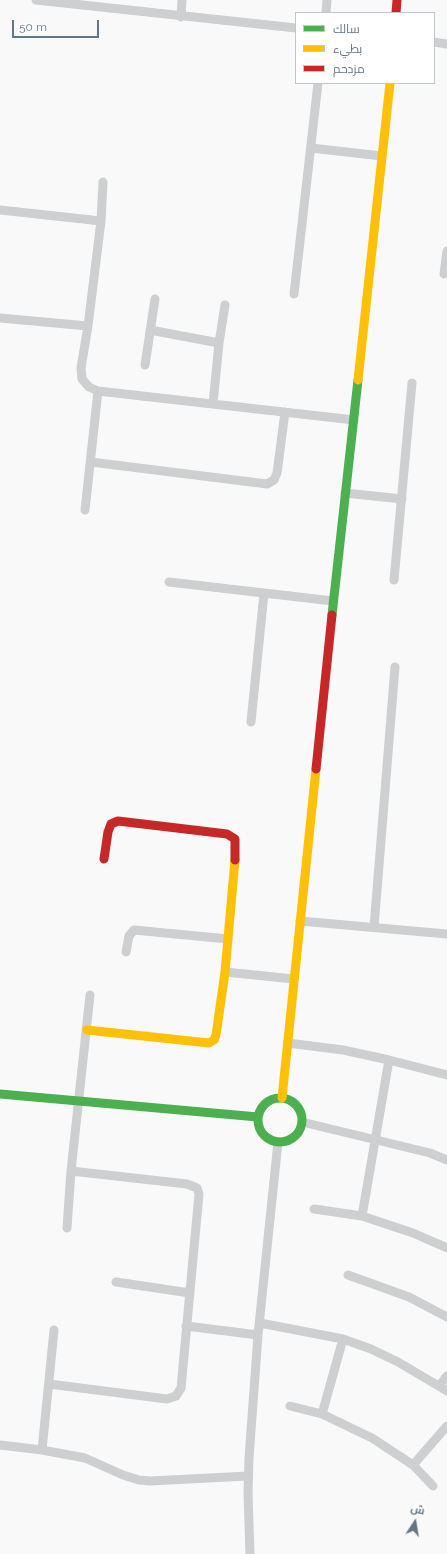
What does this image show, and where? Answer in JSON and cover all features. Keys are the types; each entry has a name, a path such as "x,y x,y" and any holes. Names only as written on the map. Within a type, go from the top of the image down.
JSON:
{"main road":[{"path":"396,12 397,0"},
{"path":"282,1098 333,601 390,84"},
{"path":"87,1030 209,1043 214,1040 225,972 236,845 235,839 227,834 118,821 111,824 108,832 104,859"},
{"path":"0,1094 258,1117"},
{"path":"282,1098 295,1103 302,1115 302,1122 301,1127 294,1137 290,1140 278,1142 265,1136 261,1131 258,1124 258,1117 260,1110 269,1100 282,1098"}],"street":[{"path":"36,0 68,2 181,17 295,28"},
{"path":"181,17 182,0"},
{"path":"326,12 328,0"},
{"path":"435,42 447,44"},
{"path":"294,294 318,84"},
{"path":"311,148 382,156"},
{"path":"103,182 101,221 88,326 81,368 82,379 89,387 98,391 354,420"},
{"path":"0,210 101,221"},
{"path":"444,274 447,251"},
{"path":"145,365 155,299"},
{"path":"213,404 219,343 225,305"},
{"path":"0,318 88,326"},
{"path":"150,330 219,343"},
{"path":"394,580 412,383"},
{"path":"85,510 98,391"},
{"path":"90,462 267,484 274,480 278,473 285,412"},
{"path":"345,493 402,499"},
{"path":"169,582 333,601"},
{"path":"251,722 264,593"},
{"path":"374,927 395,667"},
{"path":"300,921 447,934"},
{"path":"126,952 129,936 134,930 228,939"},
{"path":"225,972 294,979"},
{"path":"67,1228 71,1171 80,1101 90,995"},
{"path":"288,1043 343,1050 447,1075"},
{"path":"362,1216 389,1060"},
{"path":"302,1122 430,1153 447,1160"},
{"path":"250,1554 248,1476 258,1335 278,1142"},
{"path":"50,1384 167,1399 176,1396 181,1388 199,1194 197,1188 187,1184 71,1171"},
{"path":"314,1209 362,1216 413,1233 447,1248"},
{"path":"348,1275 409,1297 447,1317"},
{"path":"116,1282 190,1293"},
{"path":"260,1323 343,1339 371,1349 398,1362 443,1388 447,1376"},
{"path":"186,1326 258,1335"},
{"path":"42,1450 50,1384 54,1330"},
{"path":"322,1414 343,1339"},
{"path":"290,1406 322,1414 372,1438 413,1465 433,1486"},
{"path":"413,1465 447,1426"},
{"path":"0,1445 42,1450 85,1458 123,1475 139,1480 150,1481 248,1476"}],"traffic: fast":[{"path":"332,615 358,380"},
{"path":"0,1094 258,1117"},
{"path":"276,1098 284,1098 296,1104 302,1116 302,1120 302,1124 296,1136 284,1142 276,1142 264,1136 258,1124 258,1116 264,1104 276,1098"}],"traffic: slow":[{"path":"358,380 390,84"},
{"path":"282,1098 316,769"},
{"path":"87,1030 209,1043 214,1040 225,972 235,860"}],"traffic: jam":[{"path":"396,12 397,0"},
{"path":"316,769 332,615"},
{"path":"104,859 108,832 111,824 118,821 227,834 235,839 235,860"}]}
